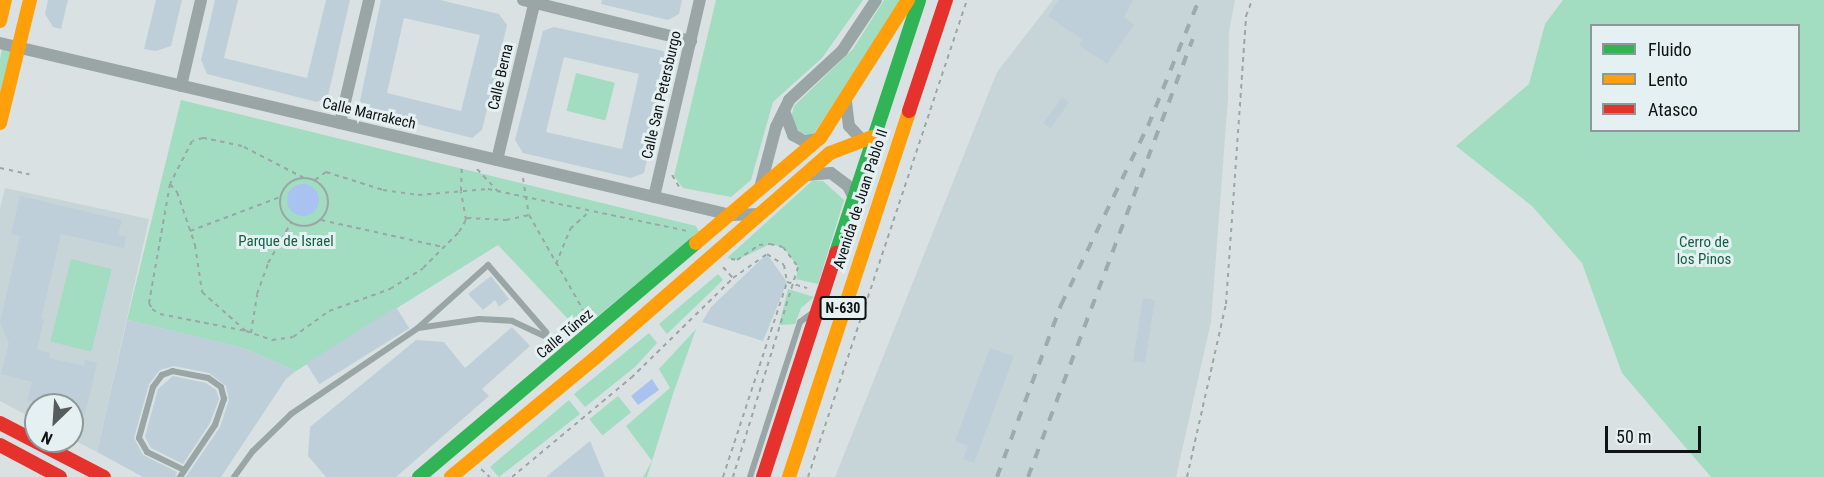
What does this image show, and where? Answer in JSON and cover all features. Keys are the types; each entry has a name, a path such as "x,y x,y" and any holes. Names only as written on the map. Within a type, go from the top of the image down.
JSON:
{"main road":[{"path":"0,21 5,0"},
{"path":"0,123 30,0"},
{"name":"Calle Túnez","path":"419,477 700,244 820,138 846,102 908,0"},
{"name":"Avenida de Juan Pablo II","path":"763,477 854,199 867,139 919,0"},
{"name":"Avenida de Juan Pablo II","path":"789,477 897,140 946,0"},
{"path":"451,477 594,358 830,153 867,139 897,140"},
{"path":"0,423 104,477"},
{"path":"0,445 60,477"}],"street":[{"path":"181,86 201,0"},
{"path":"340,123 369,0"},
{"name":"Calle San Petersburgo","path":"654,197 700,0"},
{"path":"758,193 789,100 842,51 876,0"},
{"path":"531,1 690,41"},
{"name":"Calle Berna","path":"497,160 531,1"},
{"name":"Calle Marrakech","path":"0,43 340,123 463,158 497,160 731,215"},
{"path":"846,102 849,126 867,139"},
{"path":"784,111 793,135 804,141 820,138"},
{"path":"807,175 831,173 848,186 854,199"},
{"path":"727,244 731,215 761,214"},
{"path":"574,349 594,358"}],"lane":[{"path":"234,477 253,451 291,414 418,328 488,265 548,335"},
{"path":"750,477 800,322 817,311"},
{"path":"418,328 479,319 512,321 548,335 574,349"},
{"path":"180,477 214,424 224,399 221,387 208,378 173,371 162,375 153,387 139,438 147,452 184,470"}],"path":[{"path":"808,477 967,0"},
{"path":"1187,477 1226,304 1246,16 1252,0"},
{"path":"321,220 329,202 326,190 315,180 304,178 242,146 203,138 192,141 184,150 170,184 149,303 152,309 193,322 246,331 272,340 293,337 329,311 390,289 423,268 443,247 466,218 461,191 463,158"},
{"path":"463,158 499,193"},
{"path":"675,163 672,175 683,193"},
{"path":"524,166 525,200 529,215 582,311 598,328"},
{"path":"0,168 29,174"},
{"path":"315,180 326,172 383,190 418,195 488,189 525,200 689,232 700,244"},
{"path":"190,231 280,197 290,182 304,178"},
{"path":"170,184 190,231 202,292 246,331"},
{"path":"280,197 282,212 291,223 309,226 321,220 443,247"},
{"path":"556,264 570,229 589,212"},
{"path":"466,218 506,220 529,215"},
{"path":"251,333 257,294 291,223"},
{"path":"712,257 736,260 759,245 770,244 783,247 798,267 733,477"},
{"path":"512,477 631,378 734,278 767,254 784,265 787,282 723,477"},
{"path":"712,257 734,278"},
{"path":"787,282 823,293"}],"shaded area":[{"path":"1053,0 1235,0 1229,32 1228,99 1211,322 1176,477 835,477 997,72"},
{"path":"5,188 149,219 97,452 84,445 84,393 24,393 24,414 0,401 0,209"}],"green space":[{"path":"716,0 863,0 822,58 773,102 751,180 731,197 683,188 674,176"},
{"path":"884,0 902,0 813,135 800,133 791,118 794,106 853,49"},
{"name":"Cerro de los Pinos","path":"1563,0 1824,0 1824,477 1711,477 1622,373 1582,263 1532,206 1456,146 1529,84 1545,24"},
{"path":"2,49 12,51 0,99 0,59"},
{"path":"576,73 615,83 605,121 567,111"},
{"name":"Parque de Israel","path":"181,100 696,226 699,232 594,319 567,318 498,245 296,371 243,348 127,320"},
{"path":"812,181 823,181 844,200 818,284 796,279 798,267 783,247 770,244 737,260 727,258"},
{"path":"71,259 112,269 91,352 50,341"},
{"path":"718,274 723,280 667,334 659,324"},
{"path":"788,289 814,297 801,308 795,324 779,325"},
{"path":"696,329 674,391 652,461 626,426 670,388 659,369"},
{"path":"649,333 657,343 635,367 585,407 574,394"},
{"path":"618,396 631,412 602,436 589,419"},
{"path":"569,400 580,414 499,477 490,467"},
{"path":"652,461 647,477 643,477"}],"water":[{"path":"303,184 314,189 319,200 314,211 303,216 292,211 287,200 292,189"},
{"path":"652,379 659,390 638,405 631,396"}],"building":[{"path":"48,0 68,0 61,29 53,27 45,14"},
{"path":"156,0 182,0 171,46 156,51 144,49"},
{"path":"215,0 238,0 224,58 307,78 326,0 350,0 328,96 317,102 207,74 201,60"},
{"path":"381,0 440,0 499,14 507,25 482,130 472,138 367,111 360,101","holes":["404,18 480,35 461,111 387,93"]},
{"path":"602,0 682,0 679,14 668,20 601,4"},
{"path":"1059,0 1133,0 1124,17 1134,25 1107,64 1079,45 1083,40 1048,16"},
{"path":"554,27 663,51 670,63 644,173 631,178 523,153 515,140 543,31","holes":["564,57 639,74 622,149 546,132"]},
{"path":"1062,97 1069,102 1050,128 1043,123"},
{"path":"20,196 122,220 118,235 126,237 124,248 61,234 41,319 44,319 37,350 50,353 49,358 84,366 85,360 97,363 85,414 84,393 29,393 32,382 1,374 9,343 0,322 20,236 11,234"},
{"path":"767,254 787,282 763,341 702,322 711,307"},
{"path":"491,276 509,299 499,307 495,300 483,310 468,294"},
{"path":"1143,298 1155,300 1145,363 1133,361"},
{"path":"396,307 409,328 319,384 306,363"},
{"path":"127,320 243,348 296,371 286,379 221,477 186,477 220,427 229,400 226,386 209,373 174,366 160,370 149,384 134,438 143,455 177,472 175,477 143,477 97,452"},
{"path":"512,327 530,346 482,389 489,396 396,477 326,477 308,456 310,427 416,340 444,342 465,368"},
{"path":"990,348 1014,356 974,463 963,459 968,446 955,441"},
{"path":"173,376 206,383 216,390 219,399 210,423 183,464 151,448 145,437 158,389"},
{"path":"590,441 605,477 546,477"}],"railway":[{"path":"997,477 1061,305 1148,126 1199,0"},
{"path":"1028,477 1193,39"}],"traffic: fast":[{"path":"836,253 919,0"},
{"path":"419,477 696,243"}],"traffic: slow":[{"path":"0,21 5,0"},
{"path":"0,123 30,0"},
{"path":"696,243 820,138 908,0"},
{"path":"789,477 909,111"},
{"path":"451,477 595,358 830,153 872,137"}],"traffic: jam":[{"path":"909,111 946,0"},
{"path":"763,477 836,253"},
{"path":"0,423 104,477"},
{"path":"0,445 60,477"}]}
